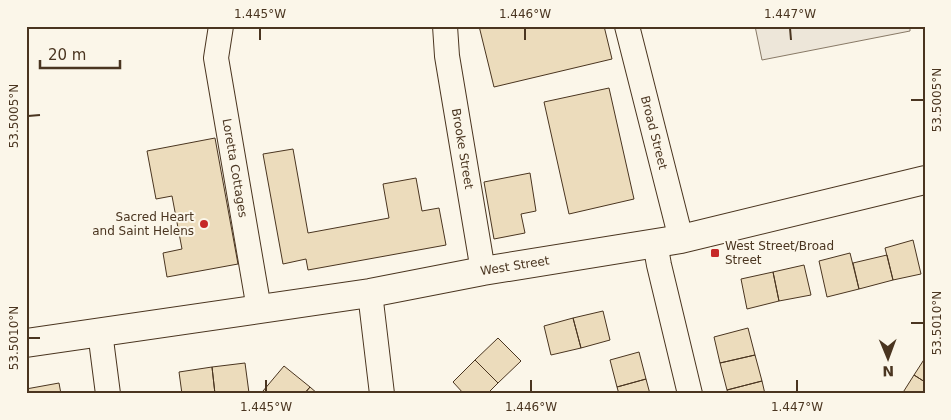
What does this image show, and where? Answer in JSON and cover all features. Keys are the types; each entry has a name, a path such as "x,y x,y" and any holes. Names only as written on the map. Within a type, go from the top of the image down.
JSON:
{"main road":[{"name":"West Street","path":"26,343 370,293 668,241 925,180"}],"street":[{"name":"Loretta Cottages","path":"222,26 216,58 259,309"},
{"name":"Brooke Street","path":"445,26 446,56 483,272"},
{"name":"Broad Street","path":"627,26 668,241 659,265 690,394"},
{"path":"370,293 382,394"},
{"path":"100,332 108,394"}],"shaded area":[{"path":"755,26 910,26 910,31 762,60"}],"building":[{"path":"479,26 535,26 535,28 542,26 604,26 612,59 494,87"},
{"path":"609,88 634,199 569,214 544,102"},
{"name":"Sacred Heart and Saint Helens","path":"215,138 238,264 167,277 163,253 182,249 172,196 156,199 147,151"},
{"path":"293,149 308,233 389,218 383,184 416,178 422,211 439,208 446,245 308,270 306,259 283,264 263,154"},
{"path":"530,173 536,211 521,214 525,233 494,239 484,182"},
{"path":"913,240 921,274 893,280 885,248"},
{"path":"850,253 859,289 827,297 819,261"},
{"path":"887,255 893,280 859,289 853,263"},
{"path":"804,265 811,295 779,301 773,272"},
{"path":"773,272 779,301 747,309 741,279"},
{"path":"603,311 610,340 581,348 573,318"},
{"path":"573,318 581,348 551,355 544,326"},
{"path":"748,328 755,355 720,363 714,337"},
{"path":"498,338 521,361 498,383 475,360"},
{"path":"639,352 646,379 617,387 610,360"},
{"path":"755,355 762,381 727,390 720,363"},
{"path":"925,358 925,382 914,375"},
{"path":"475,360 498,383 487,394 464,394 453,382"},
{"path":"245,363 249,393 215,394 212,367"},
{"path":"284,366 310,387 304,394 267,394 263,391"},
{"path":"212,367 215,394 182,394 179,372"},
{"path":"914,375 925,382 925,394 902,394"},
{"path":"646,379 650,394 619,394 617,387"},
{"path":"762,381 765,394 728,394 727,390"},
{"path":"59,383 61,394 26,394 26,389"},
{"path":"310,387 318,394 304,394"}],"place":[{"name":"Sacred Heart and Saint Helens","path":"204,224"},
{"name":"West Street/Broad Street","path":"715,253"}]}
